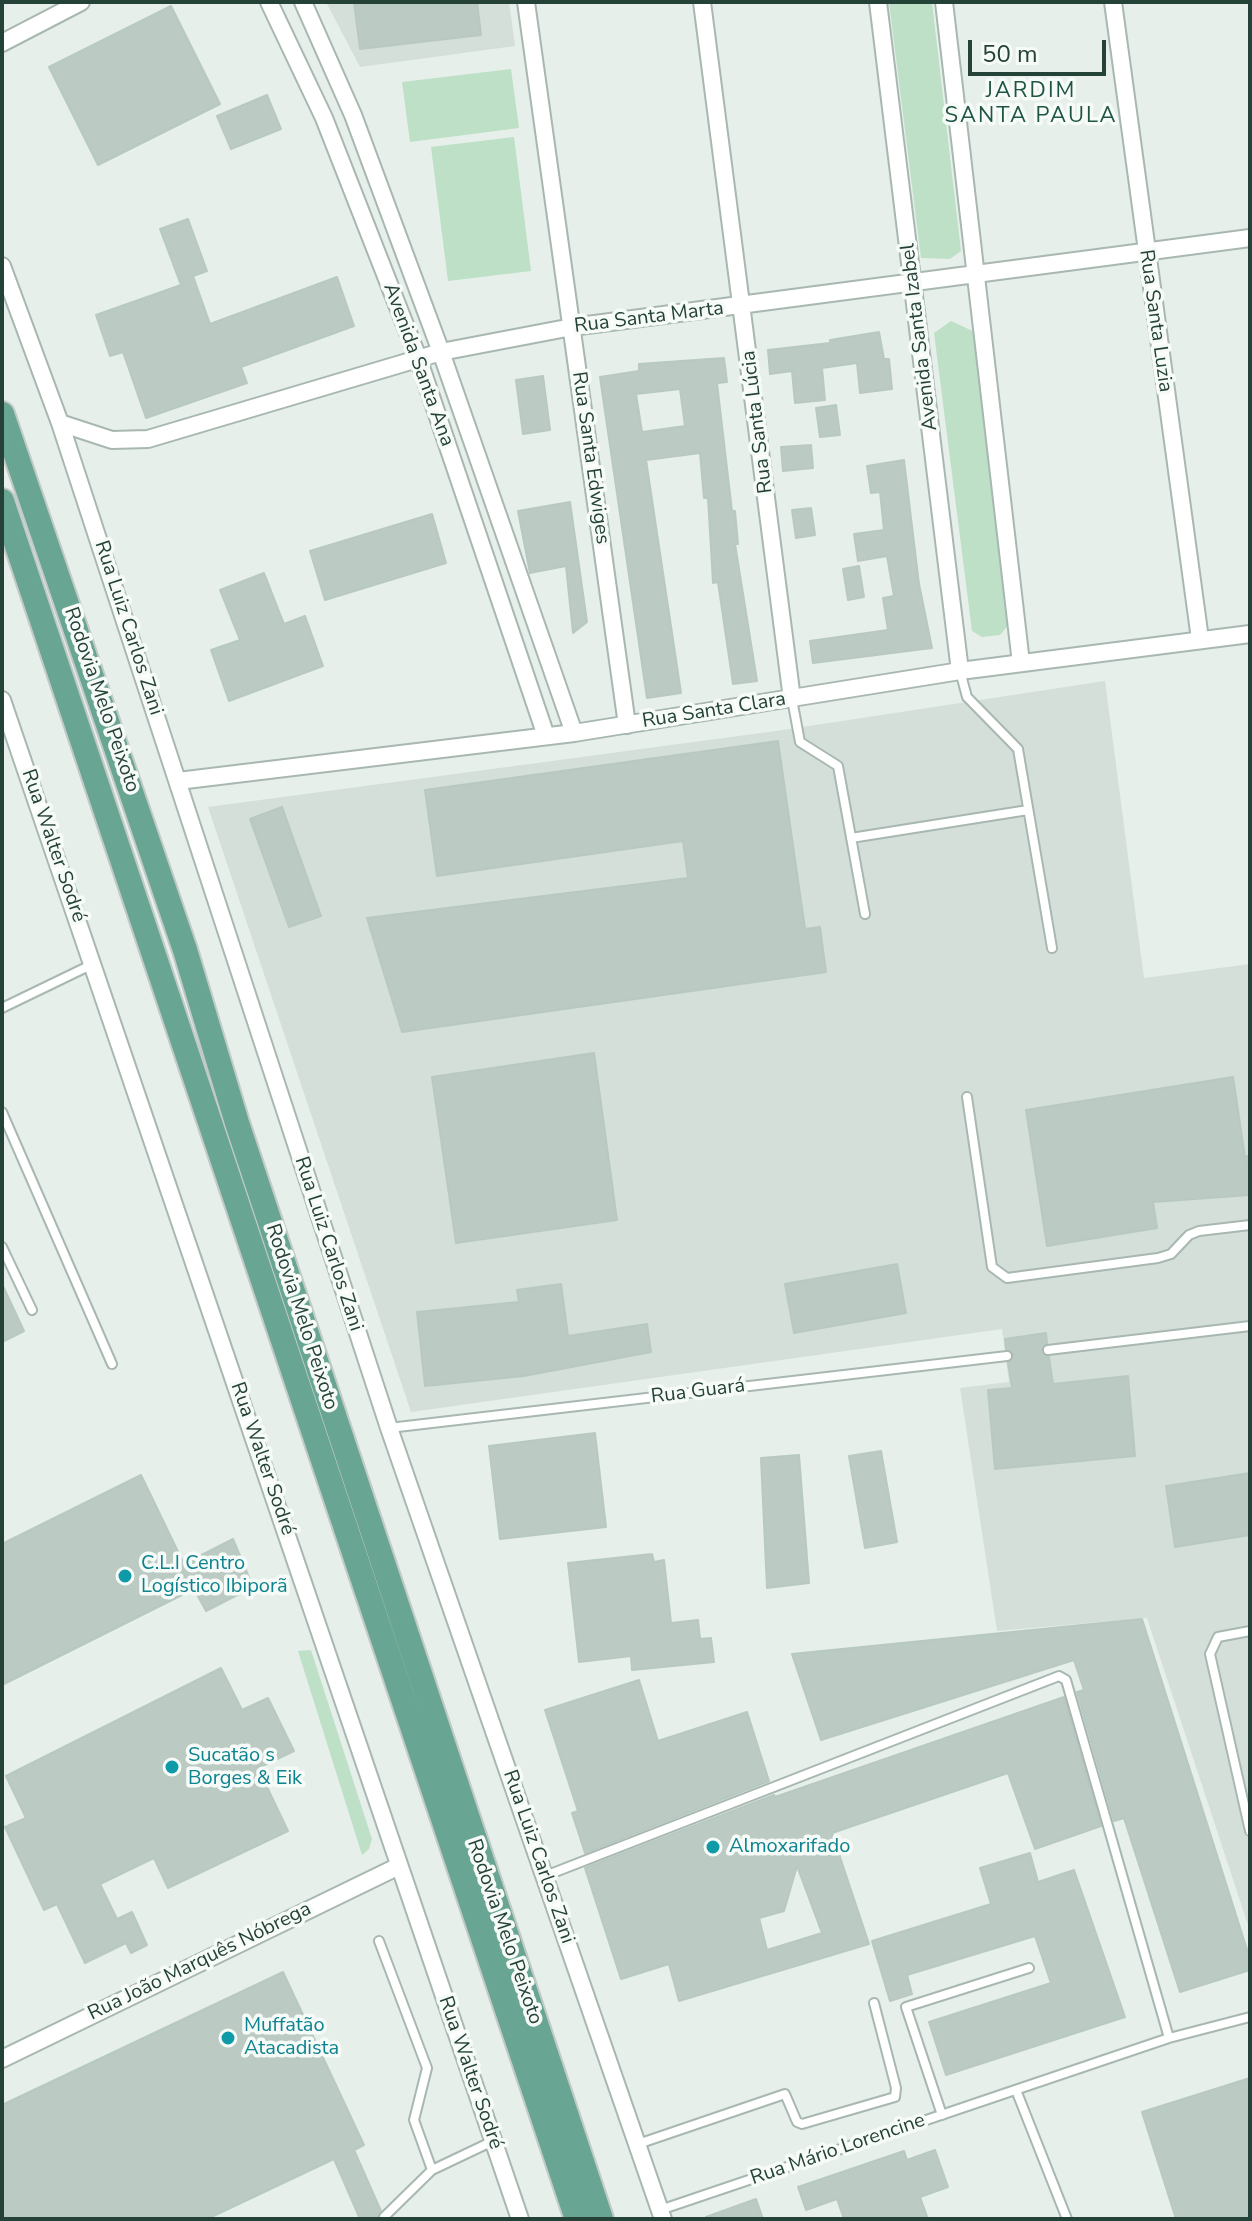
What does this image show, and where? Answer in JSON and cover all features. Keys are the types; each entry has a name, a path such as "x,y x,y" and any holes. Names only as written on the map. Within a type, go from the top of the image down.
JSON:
{"main road":[{"name":"Rodovia Melo Peixoto","path":"2,414 185,950 247,1153 601,2219"},
{"name":"Rodovia Melo Peixoto","path":"2,501 577,2219"}],"street":[{"path":"2,43 81,2"},
{"name":"Avenida Santa Ana","path":"269,2 324,118 418,358 546,736"},
{"name":"Avenida Santa Ana","path":"303,2 353,115 441,352 574,733"},
{"name":"Rua Santa Edwiges","path":"526,2 627,725"},
{"name":"Rua Santa Lúcia","path":"702,2 792,699"},
{"name":"Avenida Santa Izabel","path":"878,2 960,671"},
{"path":"944,2 1021,663"},
{"name":"Rua Santa Luzia","path":"1113,2 1200,639"},
{"name":"Rua Santa Marta","path":"60,423 112,440 148,439 418,358 572,327 1250,238"},
{"name":"Rua Luiz Carlos Zani","path":"2,266 60,423 389,1428 662,2214"},
{"name":"Rua Santa Clara","path":"178,781 574,733 960,671 1250,634"},
{"name":"Rua Walter Sodré","path":"2,700 520,2219"},
{"name":"Rua João Marquês Nóbrega","path":"2,2059 399,1866"}],"lane":[{"path":"960,671 967,697 1018,749 1052,948"},
{"path":"792,699 800,742 838,766 865,914"},
{"path":"851,838 1028,810"},
{"path":"2,1008 93,964"},
{"path":"967,1097 992,1267 1007,1278 1158,1258 1171,1254 1189,1235 1199,1231 1250,1225"},
{"path":"2,1112 112,1364"},
{"path":"2,1247 32,1310"},
{"path":"1048,1350 1250,1326"},
{"name":"Rua Guará","path":"389,1428 1007,1356"},
{"path":"1250,1631 1218,1637 1210,1654 1250,1831"},
{"path":"545,1876 1059,1676 1066,1680 1169,2038"},
{"path":"379,1941 427,2068 414,2120 432,2170"},
{"path":"942,2115 906,2007 1029,1968"},
{"path":"638,2144 785,2094 797,2122 802,2124 895,2097 896,2088 874,2003"},
{"name":"Rua Mário Lorencine","path":"662,2214 1169,2038 1250,2017"},
{"path":"1016,2090 1067,2219"},
{"path":"384,2217 432,2170 494,2140"}],"shaded area":[{"path":"326,2 509,2 515,46 360,67"},
{"path":"1105,681 1144,978 1250,964 1250,1931 1147,1618 997,1631 960,1388 1009,1382 1002,1329 411,1412 208,807 776,731"}],"green space":[{"path":"889,2 932,2 961,251 950,259 921,258"},
{"path":"511,69 519,128 410,142 402,82"},
{"path":"514,137 531,271 448,281 431,147"},
{"path":"951,321 977,333 1012,621 1000,635 982,637 972,631 934,333"},
{"path":"311,1650 372,1839 369,1849 362,1855 298,1651"}],"building":[{"path":"354,2 477,2 481,35 360,49"},
{"path":"171,6 220,104 98,165 49,67"},
{"path":"267,95 281,129 231,149 217,116"},
{"path":"188,219 207,271 193,276 210,324 337,277 354,326 241,367 247,383 146,418 123,352 110,356 96,315 181,285 160,229"},
{"path":"879,332 884,359 889,359 892,389 860,393 857,363 822,368 825,400 795,403 792,371 770,374 768,350 830,343 830,340"},
{"path":"724,358 727,382 717,383 732,511 735,511 738,544 735,544 757,681 733,684 718,582 713,583 708,498 704,498 700,453 646,460 681,693 647,698 600,377 639,371 639,364","holes":["680,389 685,426 642,432 636,394"]},
{"path":"543,376 550,430 523,434 516,380"},
{"path":"836,405 840,435 820,437 816,408"},
{"path":"811,445 813,468 783,471 781,447"},
{"path":"904,460 919,584 932,648 813,663 810,641 888,630 883,598 894,596 887,556 858,561 854,534 884,530 880,492 871,493 867,466"},
{"path":"570,502 587,622 573,633 566,566 530,573 518,511"},
{"path":"811,508 815,535 796,538 792,510"},
{"path":"432,514 446,563 325,600 310,551"},
{"path":"859,566 864,597 848,600 843,569"},
{"path":"264,573 284,624 305,616 323,666 229,701 211,650 240,640 220,590"},
{"path":"778,741 805,929 820,927 826,972 402,1032 367,918 688,878 683,841 437,876 425,790"},
{"path":"282,807 321,916 289,927 250,819"},
{"path":"594,1053 617,1220 456,1243 432,1077"},
{"path":"1233,1077 1245,1157 1248,1156 1250,1195 1153,1202 1157,1228 1047,1246 1026,1110"},
{"path":"897,1264 906,1313 794,1333 785,1284"},
{"path":"2,1284 24,1331 2,1342"},
{"path":"561,1284 568,1336 647,1324 651,1352 524,1376 425,1386 417,1312 519,1302 517,1290"},
{"path":"1046,1333 1047,1343 1041,1352 1049,1357 1053,1384 1128,1376 1135,1456 995,1469 988,1390 1012,1388 1008,1363 1014,1354 1006,1349 1005,1339"},
{"path":"595,1433 606,1527 500,1539 489,1446"},
{"path":"881,1451 897,1542 865,1548 849,1456"},
{"path":"799,1455 809,1583 767,1588 761,1458"},
{"path":"1250,1473 1250,1535 1175,1547 1166,1486"},
{"name":"C.L.I Centro Logístico Ibiporã","path":"141,1475 184,1564 233,1539 253,1587 206,1611 194,1589 2,1685 2,1544"},
{"path":"652,1554 654,1562 664,1560 671,1623 698,1620 700,1639 711,1638 714,1662 632,1670 631,1656 579,1662 568,1563"},
{"path":"1142,1619 1250,1959 1250,1970 1180,1992 1124,1818 1114,1821 1077,1692 1084,1690 1074,1660 821,1740 792,1654"},
{"path":"221,1668 242,1710 268,1698 294,1751 258,1768 288,1831 168,1888 154,1858 100,1884 117,1919 132,1912 147,1945 131,1953 126,1943 85,1963 57,1904 44,1910 5,1827 26,1818 6,1776"},
{"path":"639,1680 658,1741 747,1712 769,1781 585,1853 572,1813 578,1811 545,1710"},
{"path":"1064,1697 1101,1826 1035,1849 1008,1773 832,1833 869,1944 679,2001 669,1964 621,1979 585,1868 775,1797","holes":["797,1866 822,1933 767,1950 759,1918 784,1911"]},
{"path":"1030,1853 1038,1882 1074,1870 1125,2017 946,2075 929,2022 1051,1983 1035,1936 907,1975 912,1994 890,2001 872,1941 991,1904 980,1868"},
{"name":"Muffatão Atacadista","path":"283,1972 364,2145 354,2150 381,2211 377,2219 360,2219 334,2159 207,2219 2,2219 2,2105"},
{"path":"1250,2078 1250,2219 1176,2219 1142,2112"},
{"path":"935,2150 948,2187 920,2197 928,2219 844,2219 837,2199 806,2210 798,2187 904,2151 907,2160"},
{"path":"756,2199 763,2219 706,2219 706,2217"}],"place":[{"name":"C.L.I Centro Logístico Ibiporã","path":"125,1576"},
{"name":"Sucatão s Borges & Eik","path":"172,1767"},
{"name":"Almoxarifado","path":"713,1847"},
{"name":"Muffatão Atacadista","path":"228,2038"}],"district":[{"name":"JARDIM SANTA PAULA","path":"1031,104"}]}
